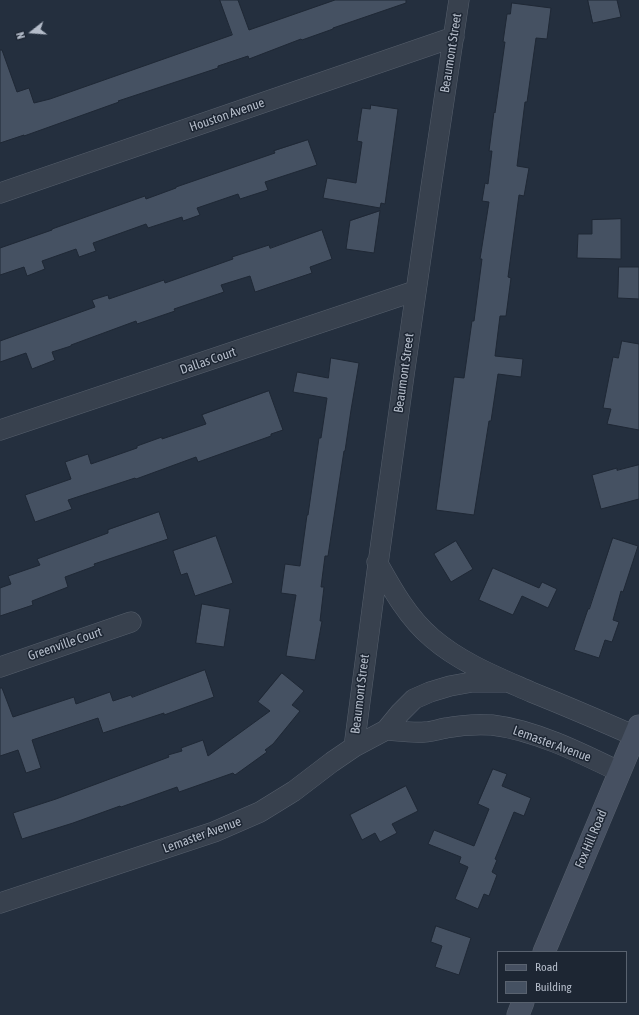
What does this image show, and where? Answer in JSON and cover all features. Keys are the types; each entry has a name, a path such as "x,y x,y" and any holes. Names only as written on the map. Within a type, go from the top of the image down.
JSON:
{"main road":[{"name":"Fox Hill Road","path":"544,951 637,731"},
{"path":"518,1015 523,1003"}],"street":[{"name":"Beaumont Street","path":"354,747 377,562 459,0"},
{"name":"Houston Avenue","path":"0,193 454,37"},
{"name":"Dallas Court","path":"0,430 416,291"},
{"name":"Lemaster Avenue","path":"377,562 406,609 431,638 450,652 508,682 637,731"},
{"name":"Greenville Court","path":"0,666 131,622"},
{"name":"Lemaster Avenue","path":"0,903 214,832 260,812 288,795 354,747 386,730 414,699 430,692 450,686 472,682 508,682"},
{"name":"Lemaster Avenue","path":"386,730 426,732 460,726 492,726 517,731 547,740 574,750 620,772"}],"building":[{"path":"220,0 238,0 249,30 335,0 406,0 406,3 302,40 301,39 249,59 248,56 218,66 218,68 118,101 119,102 24,136 0,143 0,50 2,50 17,92 29,88 34,103 50,99 232,35"},
{"path":"588,0 617,0 621,17 593,23"},
{"path":"512,3 551,8 547,39 536,38 527,102 525,102 517,166 529,168 524,196 519,195 508,277 511,278 506,316 500,316 495,356 523,359 521,377 498,374 474,515 436,510 454,377 464,378 472,321 474,321 482,259 480,259 489,202 482,201 485,183 488,184 492,151 489,151 505,42 503,42 507,14 510,14"},
{"path":"371,105 398,109 385,204 381,203 380,208 323,198 327,178 356,183 362,142 357,141 362,108 370,109"},
{"path":"308,140 317,165 265,182 268,190 240,199 238,194 197,208 200,215 183,221 182,217 148,228 146,224 93,243 96,251 79,257 76,249 42,261 45,269 27,276 24,267 0,275 0,248 145,196 146,199 176,187 275,153 274,151"},
{"path":"380,211 374,253 346,249 350,221"},
{"path":"621,219 621,259 577,258 578,234 592,234 592,220"},
{"path":"322,230 332,259 310,267 312,273 255,292 250,276 221,285 224,292 174,309 175,311 137,324 136,321 52,352 55,360 32,369 26,353 0,362 0,341 95,307 92,300 108,295 109,299 164,280 165,283 233,259 232,257 269,245 270,248"},
{"path":"619,267 639,267 639,299 618,298"},
{"path":"622,341 639,344 639,430 607,424 611,409 603,408 613,357 618,358"},
{"path":"331,358 359,363 328,556 325,556 321,587 324,587 320,621 322,621 315,660 286,656 296,595 281,593 285,564 300,566 319,438 321,438 327,398 293,392 297,372 328,378"},
{"path":"269,391 283,430 271,434 271,436 198,462 196,457 136,479 135,478 68,500 72,509 35,522 25,495 71,479 65,462 88,454 91,464 137,448 137,446 162,437 162,439 206,424 202,415"},
{"path":"639,465 639,499 601,509 592,475 617,468 617,470"},
{"path":"159,512 168,539 94,564 95,566 65,577 68,587 32,601 33,605 0,616 0,588 11,584 8,576 40,565 37,559 108,533 108,530"},
{"path":"216,536 233,583 195,596 187,573 181,575 173,551"},
{"path":"613,538 638,546 623,592 621,591 613,620 619,622 612,642 605,640 599,658 574,650"},
{"path":"456,541 473,569 451,582 434,554"},
{"path":"493,568 539,588 542,582 557,589 548,608 522,596 513,615 479,600"},
{"path":"202,604 230,609 224,647 196,643"},
{"path":"205,670 214,697 164,715 164,713 103,733 98,718 32,740 41,768 26,773 18,750 0,756 0,688 2,688 13,717 74,697 76,704 110,692 113,701 131,695 132,697"},
{"path":"282,673 304,691 292,705 300,711 273,744 265,750 267,752 235,775 233,773 179,792 177,787 22,839 13,813 56,799 169,757 168,755 182,751 181,748 203,740 208,756 270,711 258,702"},
{"path":"493,769 507,774 502,786 531,798 524,816 514,812 495,859 497,860 492,872 497,875 489,896 484,894 478,909 455,899 468,867 459,863 461,857 428,844 434,830 474,846 489,809 478,804"},
{"path":"406,786 418,811 392,824 397,833 380,842 375,833 362,840 350,815"},
{"path":"436,926 471,938 459,975 435,967 442,946 431,942"}]}
